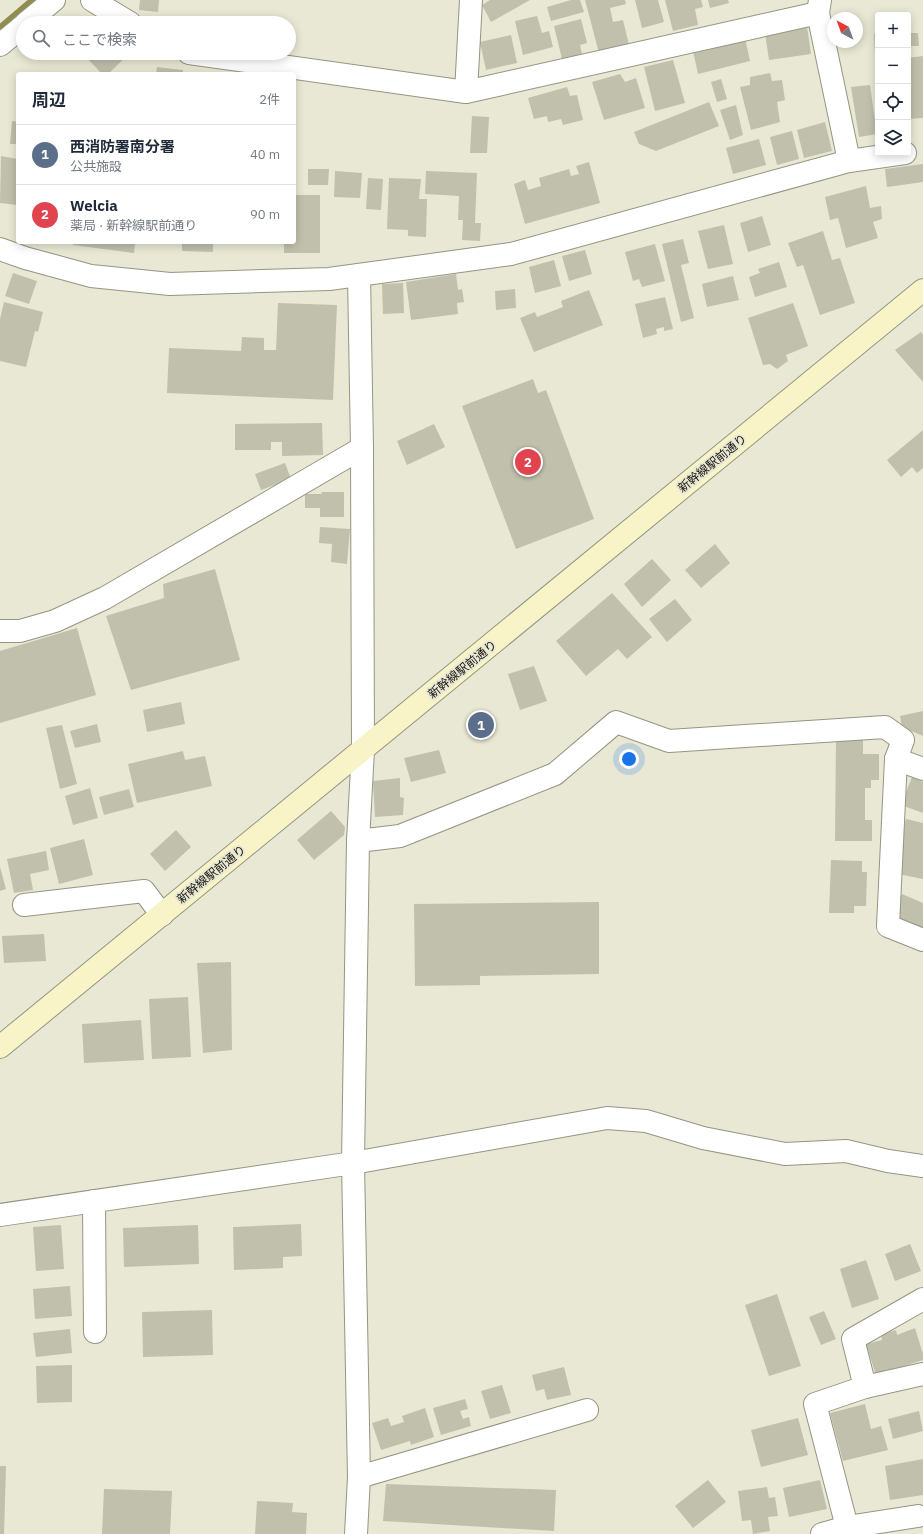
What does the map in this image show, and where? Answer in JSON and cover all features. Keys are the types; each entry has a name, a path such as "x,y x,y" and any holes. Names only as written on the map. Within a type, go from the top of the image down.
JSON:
{"street":[{"path":"35,16 54,0"},
{"path":"92,0 118,16"},
{"path":"466,92 472,0"},
{"path":"239,60 466,92 819,6 849,161"},
{"path":"2,40 16,31"},
{"path":"911,153 923,152"},
{"path":"0,248 25,258 91,276 170,284 330,279 512,254 849,161 885,156"},
{"path":"356,1534 359,1477 353,1163 358,841 363,750 362,448 359,275"},
{"name":"新幹線駅前通り","path":"0,1047 923,290"},
{"path":"0,631 20,631 55,621 105,598 362,448"},
{"path":"358,841 400,836 555,774 616,722 669,741 885,727 903,740 896,759 888,926 923,940"},
{"path":"896,759 923,769"},
{"path":"24,905 144,892 162,915"},
{"path":"0,1215 353,1163 607,1118 646,1121 703,1138 785,1154 846,1151 888,1161 923,1166"},
{"path":"94,1201 95,1332"},
{"path":"865,1386 853,1339 923,1299"},
{"path":"847,1526 815,1404 865,1386 923,1374"},
{"path":"359,1477 586,1410"},
{"path":"822,1534 847,1526 918,1516"}],"building":[{"path":"140,0 159,0 158,12 139,10"},
{"path":"490,0 530,0 491,22 482,5"},
{"path":"571,0 580,0 584,12 551,21 547,7"},
{"path":"585,0 625,0 626,4 610,8 613,22 623,20 629,45 599,53"},
{"path":"635,0 658,0 664,22 642,28"},
{"path":"665,0 701,0 703,7 695,9 698,25 673,31"},
{"path":"708,0 728,0 729,3 710,8"},
{"path":"537,16 542,33 549,31 553,47 523,55 515,21"},
{"path":"581,19 587,43 580,45 582,54 562,59 554,26"},
{"path":"807,27 811,54 769,60 765,33"},
{"path":"911,33 918,33 919,46 911,46"},
{"path":"874,34 875,34 875,55"},
{"path":"511,35 517,63 486,70 480,42"},
{"path":"745,38 750,61 698,74 693,51"},
{"path":"923,56 923,118 911,119 911,58"},
{"path":"89,60 123,60 110,72 100,72"},
{"path":"673,60 685,103 655,111 644,67"},
{"path":"157,67 183,70 183,72 156,72"},
{"path":"770,73 772,81 782,80 785,100 777,102 780,122 751,130 740,87 750,85 750,77"},
{"path":"620,74 625,82 636,78 645,108 604,120 592,82"},
{"path":"721,79 727,99 717,102 711,82"},
{"path":"870,85 875,120 875,134 859,137 851,87"},
{"path":"567,87 570,96 577,95 583,120 563,125 561,119 548,122 547,116 534,119 528,98"},
{"path":"709,102 719,126 656,151 639,144 634,132"},
{"path":"736,105 743,135 730,140 720,110"},
{"path":"472,116 489,117 487,153 470,153"},
{"path":"12,121 16,122 16,144 10,144"},
{"path":"825,122 832,151 804,158 797,130"},
{"path":"792,131 799,159 777,165 770,137"},
{"path":"759,139 766,165 733,174 726,148"},
{"path":"1,156 16,159 16,205 0,203"},
{"path":"589,162 600,203 525,224 514,184 525,180 528,190 541,186 539,178 569,169 571,176 579,174 576,166"},
{"path":"923,164 923,182 887,187 885,169"},
{"path":"308,169 329,169 328,185 308,185"},
{"path":"335,171 362,173 360,198 334,197"},
{"path":"426,171 477,173 475,223 481,223 480,241 462,240 463,220 458,220 459,196 425,194"},
{"path":"368,178 383,179 381,210 366,209"},
{"path":"389,178 421,179 419,199 427,199 426,237 408,236 408,230 387,229"},
{"path":"866,186 870,208 881,206 882,219 873,222 878,238 846,248 838,218 830,220 825,197"},
{"path":"296,195 320,195 320,253 284,253 284,244 296,244"},
{"path":"762,216 771,245 748,252 740,223"},
{"path":"724,225 733,264 708,269 698,231"},
{"path":"823,231 832,260 840,258 855,303 820,315 803,265 797,267 788,243"},
{"path":"683,239 689,263 681,265 694,318 681,322 662,244"},
{"path":"73,244 135,244 134,253"},
{"path":"182,244 213,244 213,252 182,251"},
{"path":"655,244 665,281 642,287 639,279 633,281 625,252"},
{"path":"585,250 592,274 569,281 562,256"},
{"path":"554,260 561,286 535,293 529,267"},
{"path":"779,262 787,287 755,297 749,277 760,273 758,269"},
{"path":"13,273 37,281 29,304 5,296"},
{"path":"456,274 458,290 462,289 464,302 457,303 458,314 411,320 406,282"},
{"path":"733,276 739,300 707,307 702,284"},
{"path":"403,283 404,313 383,314 382,284"},
{"path":"515,289 516,308 496,310 495,291"},
{"path":"589,290 603,325 534,352 520,318 535,312 537,317 563,307 561,301"},
{"path":"665,297 673,329 664,331 664,327 656,329 657,334 643,338 635,304"},
{"path":"4,302 43,312 38,332 35,331 26,367 0,361 0,319"},
{"path":"278,303 337,305 333,400 167,393 169,348 241,351 242,337 264,338 264,350 276,350"},
{"path":"793,303 808,346 786,355 788,361 777,369 770,364 763,365 748,318"},
{"path":"921,332 923,335 923,382 895,350"},
{"path":"533,379 538,393 546,390 594,519 516,549 462,406"},
{"path":"322,423 323,455 282,456 282,442 271,442 271,450 235,450 235,424"},
{"path":"434,424 445,447 407,465 397,441"},
{"path":"923,430 923,468 917,473 912,467 901,477 887,460"},
{"path":"285,463 291,479 261,490 255,474"},
{"path":"321,492 344,492 344,517 320,517 320,508 305,508 305,494 322,494"},
{"path":"320,527 350,529 347,564 331,562 332,544 319,543"},
{"path":"715,544 730,563 701,588 685,570"},
{"path":"652,559 671,580 642,607 624,584"},
{"path":"215,569 240,660 131,690 106,616 164,598 163,584"},
{"path":"612,593 652,637 627,659 618,649 586,676 556,641"},
{"path":"675,599 692,620 667,642 649,619"},
{"path":"77,628 96,695 0,723 0,651"},
{"path":"534,666 547,701 520,710 508,674"},
{"path":"181,702 185,724 147,732 143,710"},
{"path":"923,711 923,736 902,727 900,716"},
{"path":"97,724 101,742 75,748 70,731"},
{"path":"62,725 77,784 60,789 46,728"},
{"path":"836,737 863,738 863,754 879,754 879,780 871,780 871,788 865,788 865,820 872,820 872,841 835,841"},
{"path":"439,750 446,773 411,782 404,758"},
{"path":"183,751 185,760 205,756 212,786 137,803 128,764"},
{"path":"912,777 923,782 923,813 901,805"},
{"path":"400,778 400,797 404,798 403,815 375,817 373,781"},
{"path":"90,788 98,818 73,825 65,796"},
{"path":"129,789 134,807 104,815 99,797"},
{"path":"331,811 345,827 344,835 314,860 297,840"},
{"path":"906,819 923,823 923,879 893,873"},
{"path":"176,830 191,847 165,871 150,854"},
{"path":"84,839 93,875 59,884 50,848"},
{"path":"46,851 49,870 30,874 33,890 14,893 7,859"},
{"path":"831,860 862,861 862,872 867,872 866,906 854,906 854,913 829,913"},
{"path":"0,867 6,889 0,891"},
{"path":"902,894 923,903 923,935 891,922"},
{"path":"599,902 599,974 480,976 480,985 415,986 414,904"},
{"path":"44,934 46,961 4,963 2,936"},
{"path":"231,962 232,1050 203,1053 197,963"},
{"path":"188,997 191,1057 152,1059 149,999"},
{"path":"141,1020 144,1060 84,1063 82,1024"},
{"path":"301,1224 302,1256 283,1257 283,1268 234,1270 233,1227"},
{"path":"61,1225 64,1269 36,1271 33,1227"},
{"path":"198,1225 199,1264 124,1267 123,1228"},
{"path":"910,1244 921,1271 895,1281 885,1254"},
{"path":"866,1260 879,1299 852,1308 840,1269"},
{"path":"70,1286 72,1316 35,1319 33,1289"},
{"path":"777,1294 801,1366 769,1376 745,1305"},
{"path":"212,1310 213,1355 143,1357 142,1312"},
{"path":"824,1311 836,1339 821,1345 809,1317"},
{"path":"915,1328 923,1354 923,1360 876,1375 866,1344 882,1340 881,1335 896,1330 897,1335"},
{"path":"70,1329 72,1353 36,1357 33,1333"},
{"path":"72,1365 72,1402 37,1403 36,1366"},
{"path":"564,1367 571,1395 547,1400 544,1389 536,1391 532,1375"},
{"path":"502,1385 511,1413 490,1419 481,1391"},
{"path":"465,1399 468,1409 460,1411 463,1419 469,1417 471,1426 441,1435 433,1408"},
{"path":"865,1404 871,1429 881,1426 888,1450 843,1461 830,1413"},
{"path":"425,1408 434,1437 411,1445 410,1441 381,1450 372,1423 388,1418 391,1426 404,1422 402,1416"},
{"path":"919,1411 923,1431 893,1439 888,1419"},
{"path":"798,1418 808,1455 761,1467 751,1430"},
{"path":"923,1459 923,1495 890,1500 885,1466"},
{"path":"0,1466 6,1466 4,1534 0,1534"},
{"path":"708,1480 726,1502 693,1528 675,1506"},
{"path":"820,1480 827,1509 789,1517 783,1488"},
{"path":"386,1484 556,1490 554,1531 383,1521"},
{"path":"767,1487 769,1498 775,1497 778,1516 768,1517 770,1531 753,1534 751,1520 742,1521 738,1491"},
{"path":"104,1489 172,1491 170,1534 102,1534"},
{"path":"257,1501 293,1503 292,1512 307,1513 306,1534 255,1534"}],"waterway":[{"path":"0,28 33,0"}],"place":[{"name":"Welcia","path":"528,462"},
{"name":"西消防署南分署","path":"481,725"}]}
